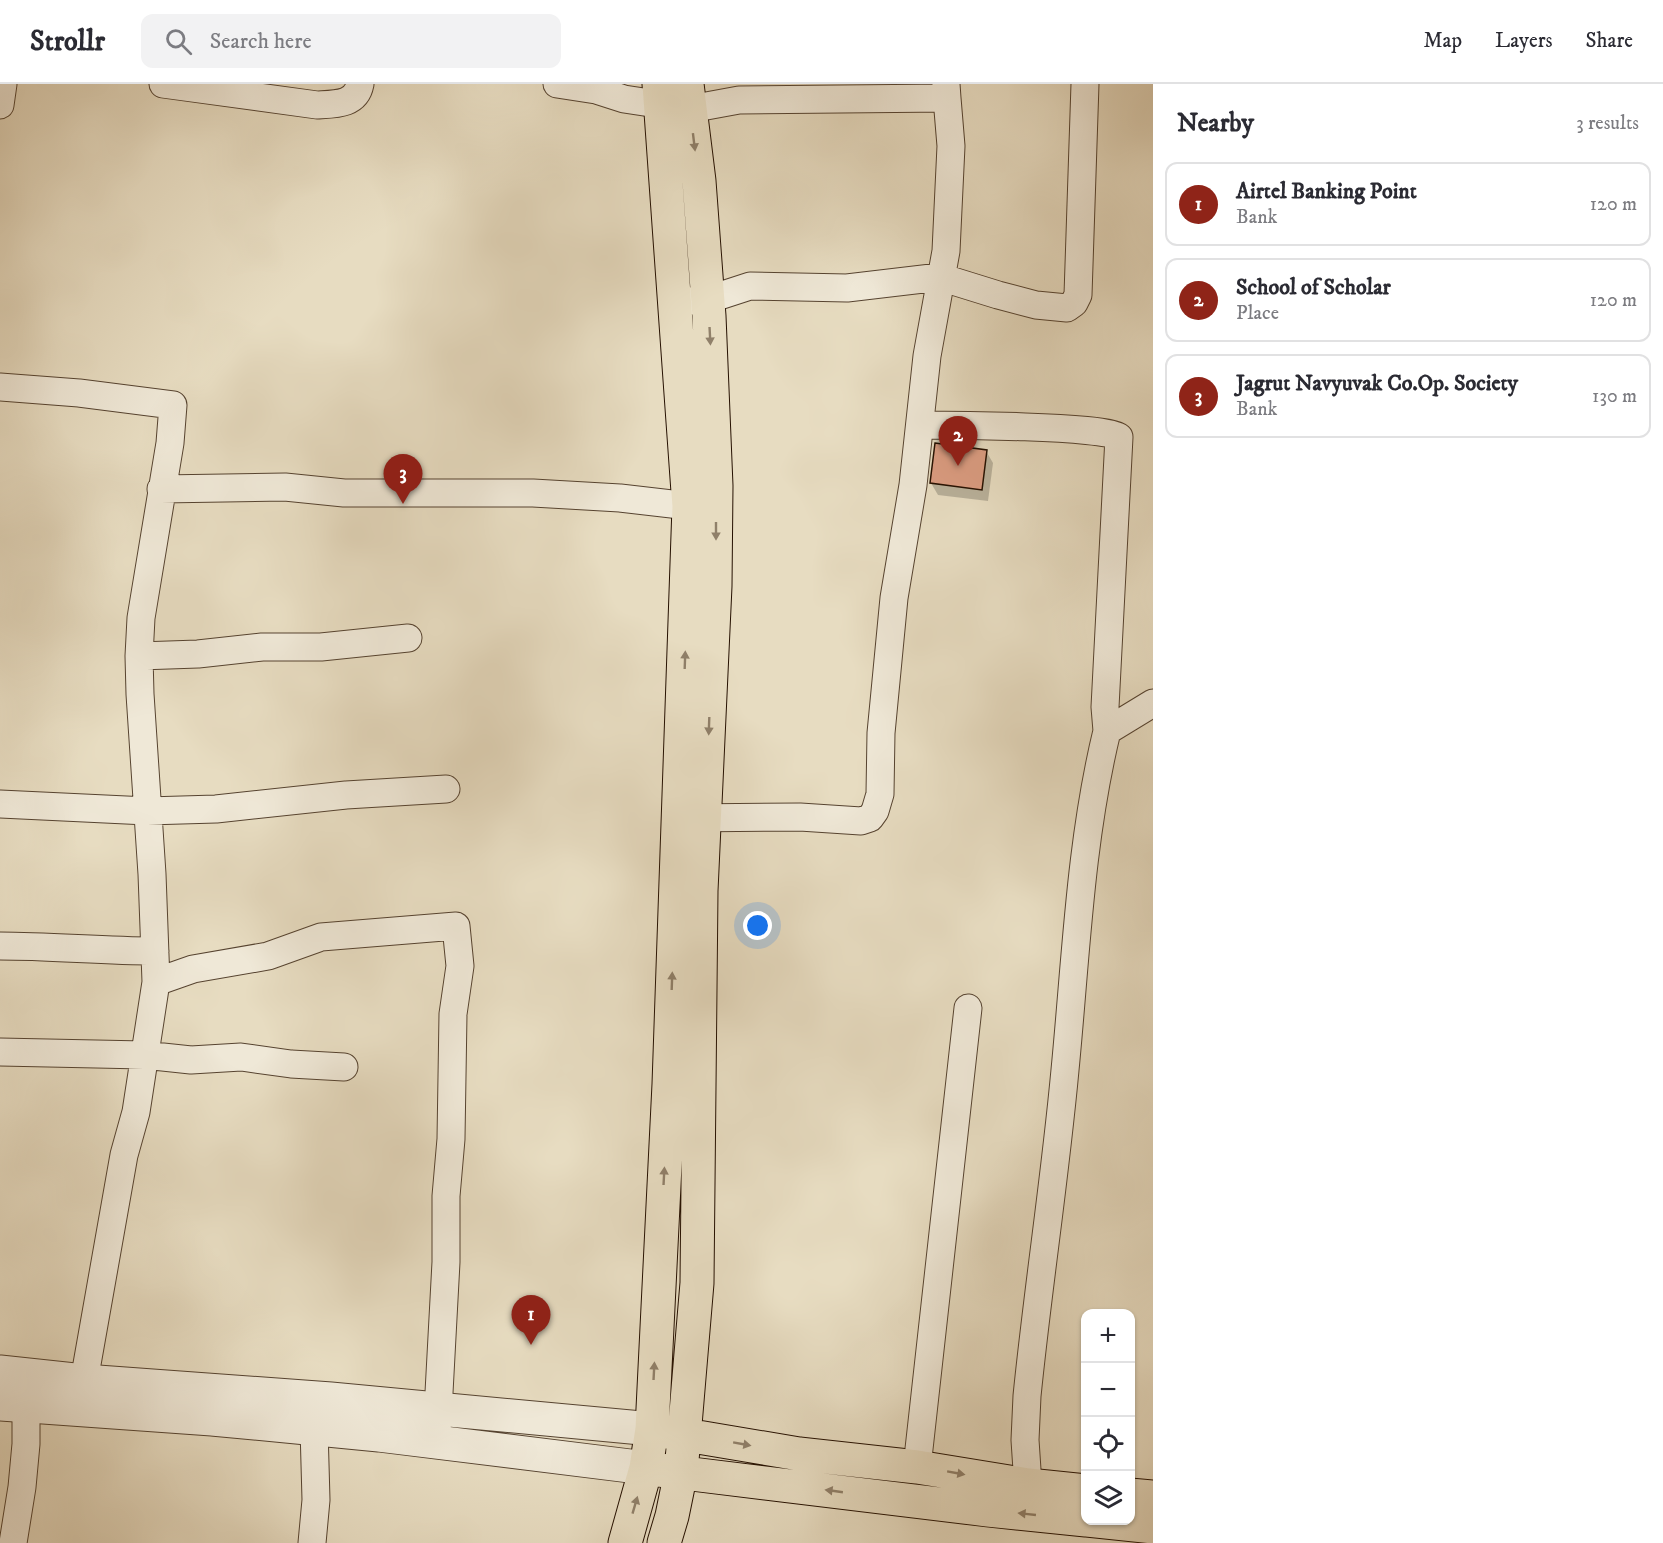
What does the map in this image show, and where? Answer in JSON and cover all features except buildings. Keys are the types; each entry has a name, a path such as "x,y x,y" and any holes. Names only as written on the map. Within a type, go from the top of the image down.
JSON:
{"highway":[{"path":"625,1543 646,1468 652,1429 669,1084 715,586 716,486 691,301 674,95"},
{"path":"664,1543 681,1472 697,1283 701,891 692,819 689,506 691,301"},
{"path":"652,1429 799,1454 917,1467 1028,1485 1081,1490"},
{"path":"646,1468 976,1509 1081,1520"},
{"path":"1135,1495 1153,1497"},
{"path":"1134,1525 1153,1527"}],"street":[{"path":"0,105 3,84"},
{"path":"163,84 317,105 338,104 350,100 359,92 360,84"},
{"path":"557,84 739,100 946,91 951,146 946,251 927,356 920,425 889,640 881,733 880,794 876,811 870,818 861,821 800,817 692,819"},
{"path":"691,301 750,286 847,288 940,277 1036,305 1067,308 1074,303 1078,295 1085,84"},
{"path":"0,387 79,393 172,405 170,443 141,618 139,656 156,982 136,1112 124,1155 84,1381"},
{"path":"920,425 1096,432 1116,434 1119,438 1105,707 1107,731 1090,806 1084,855 1065,1071 1032,1351 1025,1440 1028,1485"},
{"path":"161,489 285,487 344,494 533,494 620,498 689,506"},
{"path":"139,656 198,654 262,647 321,647 408,638"},
{"path":"1107,731 1153,703"},
{"path":"0,804 147,811 216,809 346,795 446,789"},
{"path":"156,982 193,969 268,956 321,937 456,926 460,966 453,1014 451,1139 446,1196 446,1262 436,1443"},
{"path":"0,946 40,946 95,951 155,951"},
{"path":"917,1467 968,1008"},
{"path":"0,1052 144,1055 191,1060 241,1058 291,1064 344,1066"},
{"path":"13,1543 23,1476 13,1405 13,1373 84,1381 331,1399 652,1429"},
{"path":"13,1405 314,1428 646,1468"},
{"path":"312,1543 316,1500 314,1428"}],"place":[{"name":"School of Scholar","path":"958,466"},
{"name":"Jagrut Navyuvak Co.Op. Society","path":"403,504"},
{"name":"Airtel Banking Point","path":"531,1345"}]}
